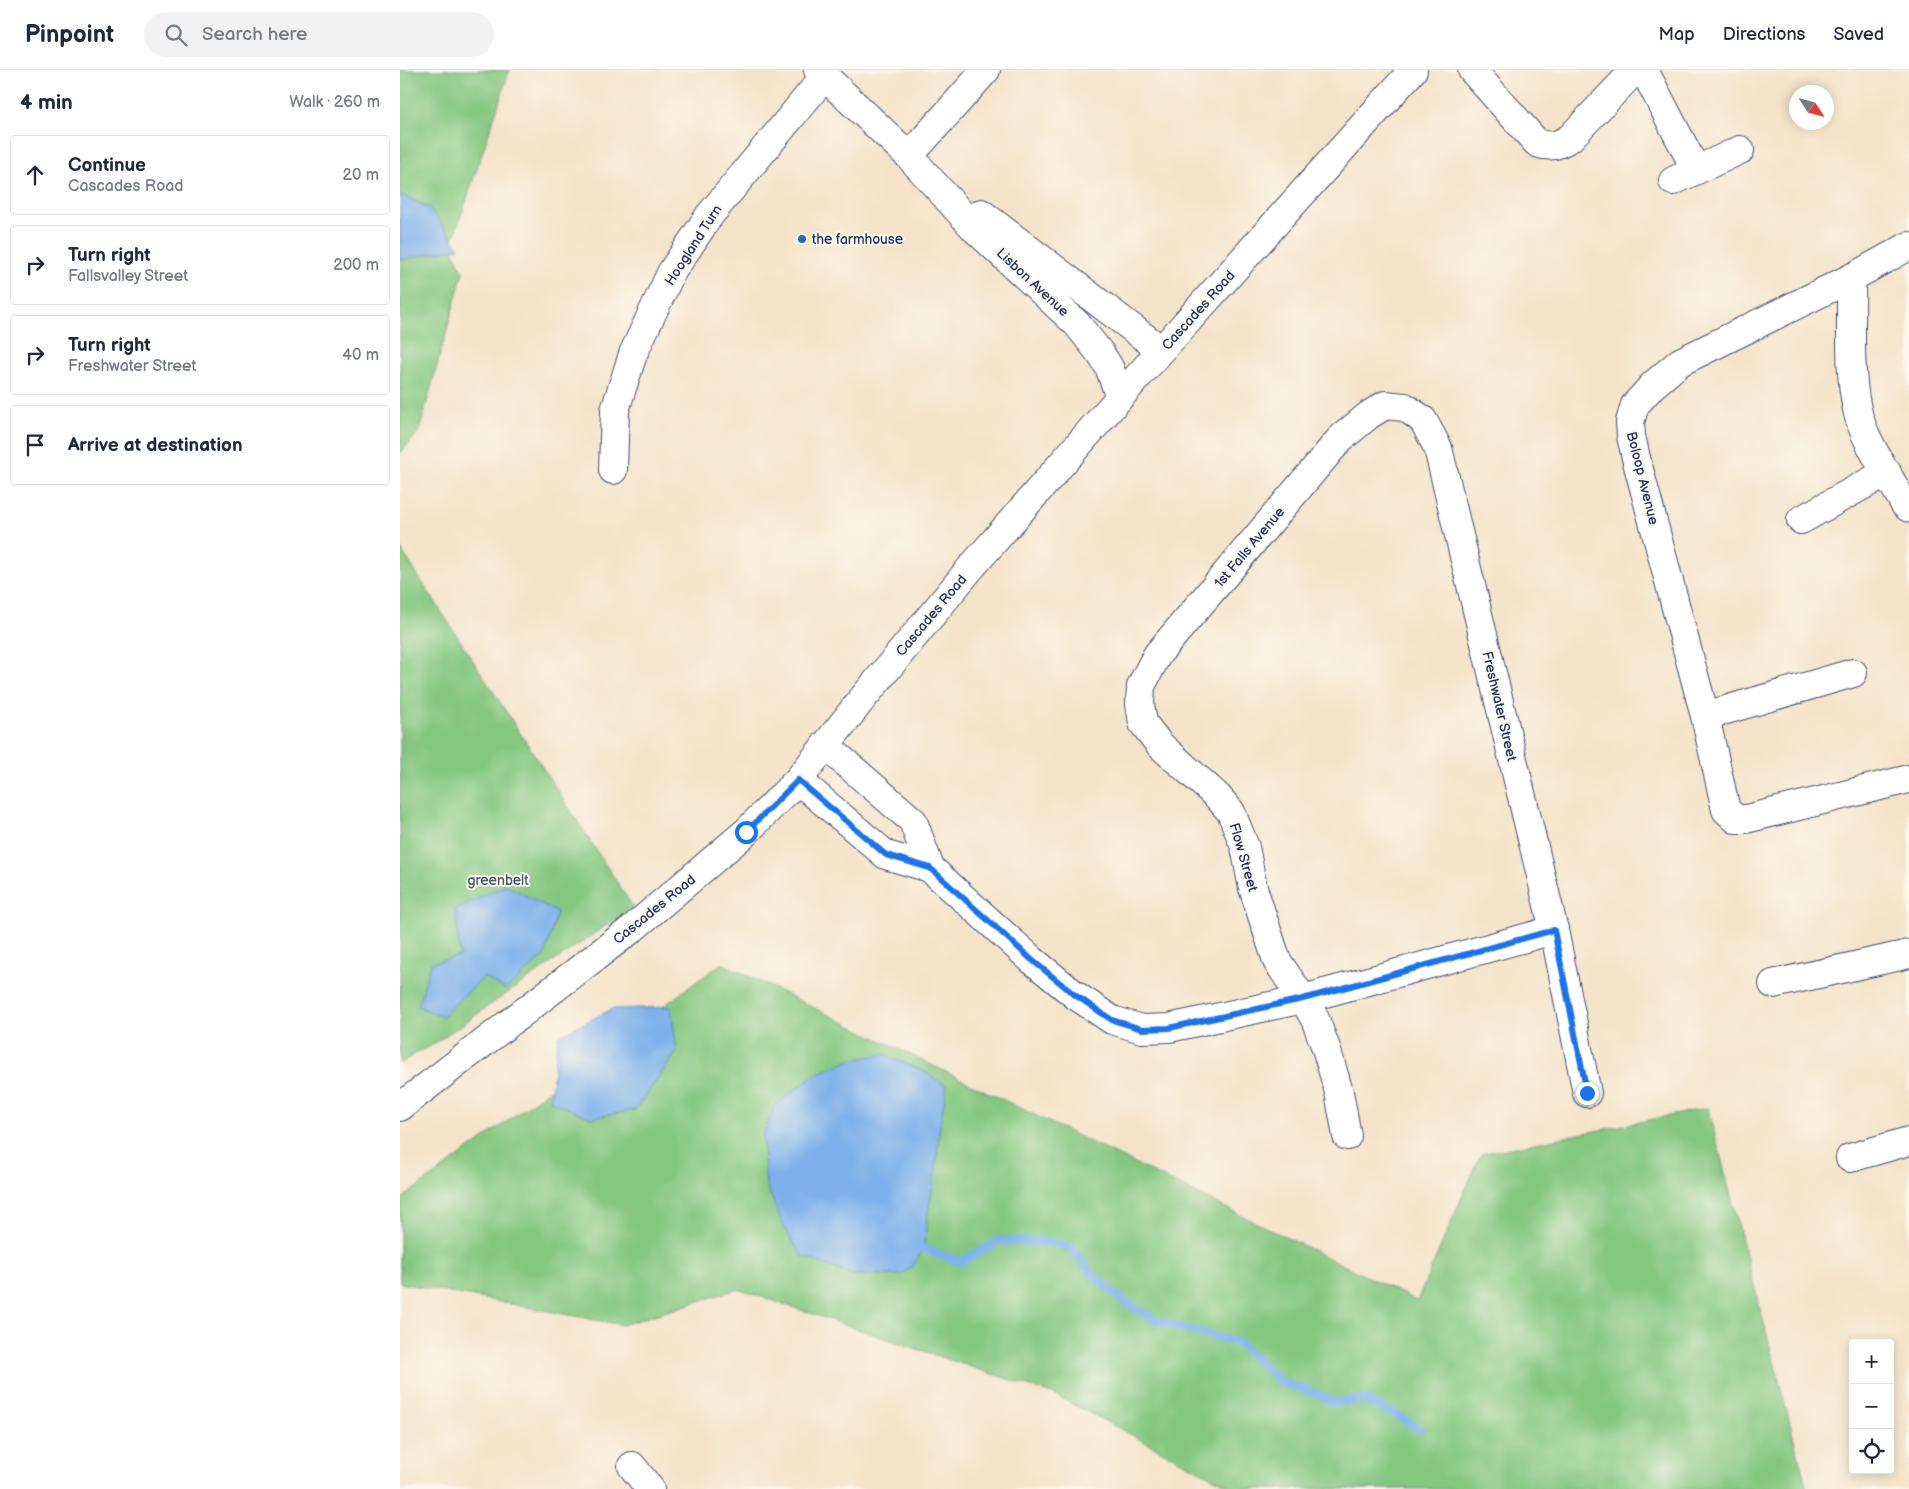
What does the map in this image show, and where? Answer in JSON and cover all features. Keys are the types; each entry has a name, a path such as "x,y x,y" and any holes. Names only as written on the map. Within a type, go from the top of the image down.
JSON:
{"street":[{"path":"909,156 986,70"},
{"name":"Cascades Road","path":"400,1107 633,928 746,832 798,780 969,570 1120,396 1413,70"},
{"path":"1472,70 1537,143 1547,147 1556,146 1570,138 1635,70"},
{"path":"1644,70 1685,176 1740,150"},
{"name":"Lisbon Avenue","path":"821,73 909,156 974,229 1077,324 1109,367 1120,396"},
{"name":"Hoogland Turn","path":"613,470 615,410 633,354 672,273 709,216 821,73"},
{"name":"Lisbon Avenue","path":"930,178 988,218 1162,350"},
{"name":"Boloop Avenue","path":"1909,246 1851,278 1680,362 1652,385 1635,405 1630,422 1631,436 1705,716 1726,810 1736,819 1746,820 1909,779"},
{"path":"1851,278 1853,381 1857,410 1865,434 1905,505 1909,508"},
{"name":"Freshwater Street","path":"1340,439 1368,415 1385,405 1405,407 1424,420 1438,448 1554,930 1587,1093"},
{"name":"1st Falls Avenue","path":"1157,656 1340,439"},
{"path":"1801,520 1887,472"},
{"name":"Flow Street","path":"1157,656 1141,686 1140,704 1143,723 1160,745 1217,796 1231,812 1244,847 1253,888 1277,960 1315,1019 1326,1048 1339,1092 1347,1136"},
{"path":"1705,716 1853,673"},
{"path":"825,745 913,821 930,868"},
{"path":"798,780 886,855 930,868 1032,960 1075,995 1112,1020 1142,1029 1169,1028 1303,999 1554,930"},
{"path":"1773,984 1909,954"},
{"path":"1850,1158 1909,1141"},
{"path":"632,1466 650,1489"}],"green space":[{"path":"400,70 510,70 451,246 463,272 419,431 400,454"},
{"name":"greenbelt","path":"400,548 633,907 426,1049 419,1051 400,1064"},
{"path":"722,963 1417,1301 1481,1154 1708,1108 1807,1489 1235,1489 1055,1395 738,1289 622,1325 400,1283 400,1200"}],"water":[{"path":"400,194 430,208 459,248 400,260"},
{"path":"506,885 557,912 545,955 506,990 484,977 442,1017 418,1006 431,963 460,956 455,909"},
{"path":"671,1007 677,1052 635,1110 591,1118 550,1101 558,1036 612,1009"},
{"path":"883,1054 921,1070 947,1086 940,1125 935,1174 924,1249 913,1265 902,1275 852,1275 802,1256 784,1228 766,1184 763,1135 775,1105 814,1075 848,1061"}],"waterway":[{"path":"924,1249 961,1262 998,1241 1052,1242 1071,1248 1093,1275 1122,1300 1157,1321 1239,1343 1279,1381 1317,1394 1335,1403 1362,1399 1400,1417 1420,1430"}],"place":[{"name":"the farmhouse","path":"802,239"}],"route":[{"path":"746,832 798,780 886,855 930,868 1032,960 1075,995 1112,1020 1142,1029 1169,1028 1303,999 1554,930 1587,1093"}]}
